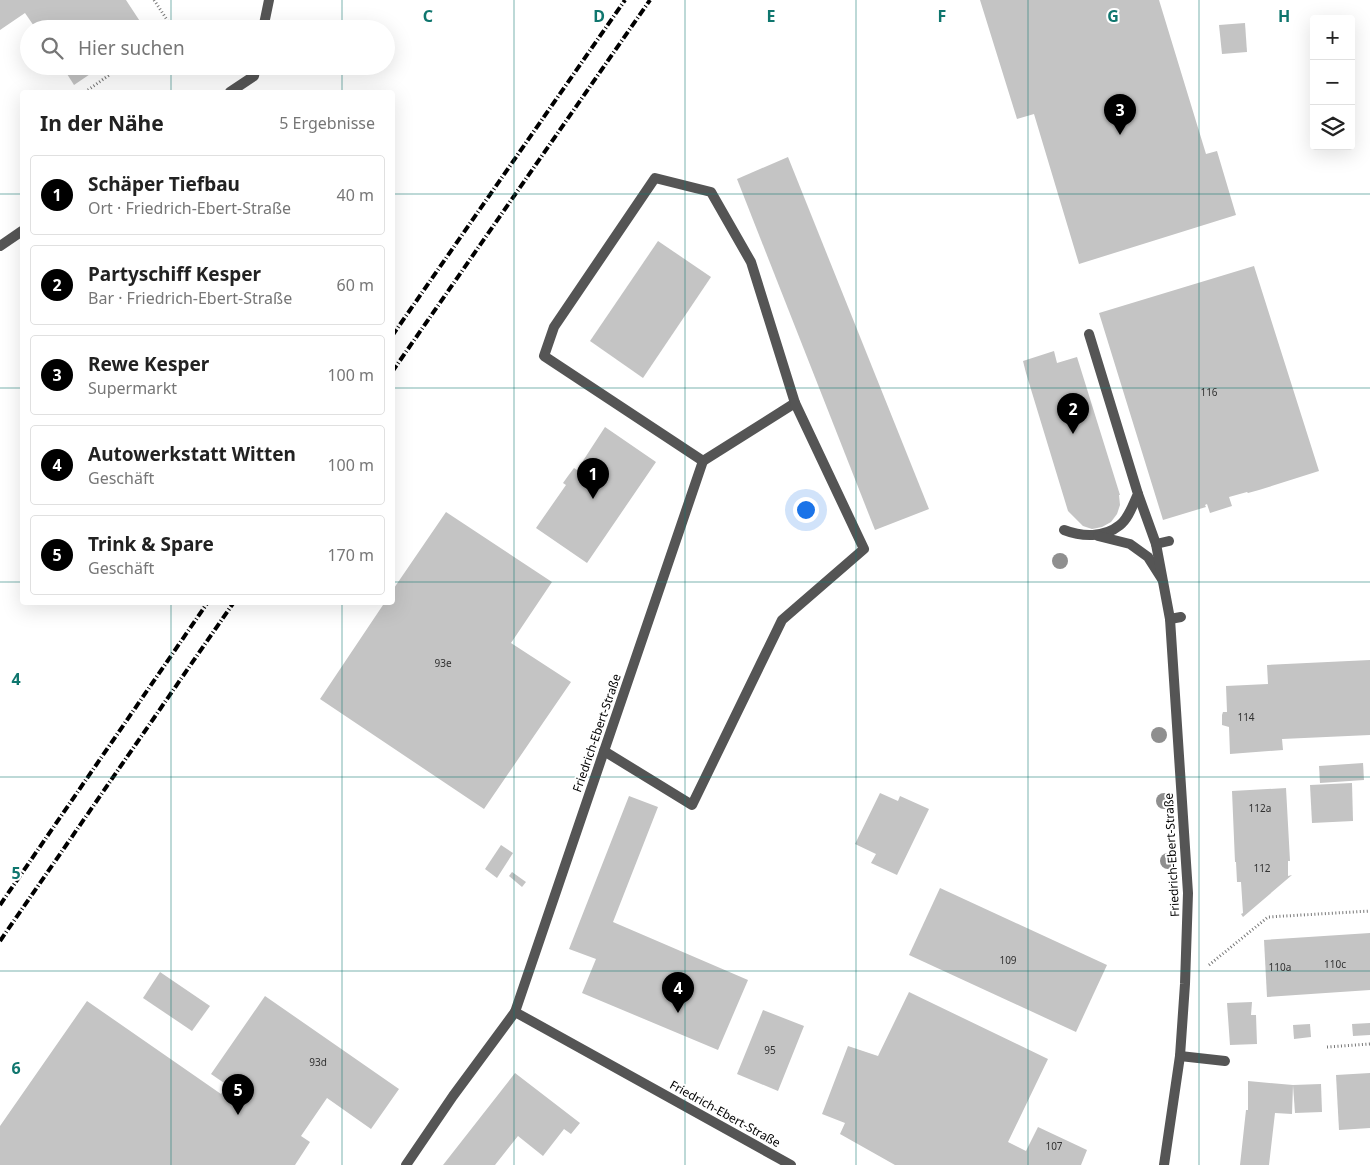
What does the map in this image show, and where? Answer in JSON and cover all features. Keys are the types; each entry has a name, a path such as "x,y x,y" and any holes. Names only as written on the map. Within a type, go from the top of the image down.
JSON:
{"street":[{"path":"265,20 268,0"},
{"path":"233,90 254,75"},
{"path":"604,751 692,804 782,620 864,549 795,403 750,262 711,192 655,178 554,328 544,356 703,461 795,403"},
{"path":"0,246 20,232"},
{"name":"Friedrich-Ebert-Straße","path":"1089,334 1138,494 1156,544 1170,619 1188,893 1180,1056 1164,1165"},
{"name":"Friedrich-Ebert-Straße","path":"406,1165 453,1096 515,1012 703,461"},
{"path":"1098,536 1120,525 1138,494"},
{"path":"1064,530 1075,535 1098,536 1130,544 1148,557 1163,580"},
{"path":"1156,544 1169,541"},
{"path":"1170,619 1181,617"},
{"name":"Friedrich-Ebert-Straße","path":"515,1012 791,1165"},
{"path":"1180,1056 1226,1061"}],"path":[{"path":"154,0 167,20"},
{"path":"88,90 109,75"},
{"path":"1185,984 1268,917 1370,911"},
{"path":"1327,1047 1370,1044"}],"building":[{"path":"0,0 126,0 139,20 30,20 25,13 0,30"},
{"path":"980,0 1159,0 1206,154 1217,151 1236,215 1079,264 1034,114 1017,119"},
{"path":"1245,23 1247,52 1222,54 1219,25"},
{"path":"68,75 89,75 74,85"},
{"path":"788,157 929,509 875,530 737,179"},
{"path":"658,241 711,277 643,378 590,341"},
{"path":"1254,266 1319,471 1259,490 1229,497 1232,506 1210,513 1207,504 1205,505 1206,507 1163,520 1099,313"},
{"path":"1054,351 1057,363 1077,357 1120,495 1120,505 1117,514 1111,522 1102,527 1092,529 1083,526 1068,511 1026,373 1023,361"},
{"path":"605,427 656,462 587,563 536,528 566,485 563,483 574,468 577,470"},
{"path":"446,512 552,582 511,643 571,682 484,809 320,699 383,605 395,605 395,587"},
{"path":"1370,660 1370,735 1282,739 1283,750 1230,754 1229,727 1222,725 1223,712 1227,712 1226,686 1268,684 1267,665"},
{"path":"1363,763 1364,780 1320,783 1319,766"},
{"path":"1352,783 1353,821 1312,823 1310,785"},
{"path":"1286,788 1290,861 1288,861 1288,876 1292,875 1243,917 1241,914 1243,913 1241,882 1237,882 1235,862 1232,791"},
{"path":"880,793 898,801 900,796 929,809 897,875 871,863 876,854 855,844"},
{"path":"629,796 658,807 613,922 748,980 718,1050 582,993 596,959 569,949"},
{"path":"501,845 513,853 497,878 485,869"},
{"path":"512,872 526,882 522,887 509,876"},
{"path":"940,888 1107,965 1076,1032 909,955"},
{"path":"1370,933 1370,990 1267,997 1264,940"},
{"path":"160,972 210,1006 192,1031 143,998"},
{"path":"909,992 1048,1059 1008,1142 1026,1151 1038,1127 1087,1150 1081,1165 895,1165 840,1134 845,1123 822,1114 848,1046 878,1056"},
{"path":"265,996 399,1089 371,1129 327,1098 301,1136 310,1142 295,1165 0,1165 0,1126 87,1001 221,1094 227,1085 211,1074"},
{"path":"1252,1002 1251,1015 1256,1015 1257,1044 1230,1045 1227,1003"},
{"path":"763,1010 804,1026 778,1091 737,1074"},
{"path":"1370,1023 1370,1035 1353,1036 1352,1024"},
{"path":"1310,1024 1311,1037 1294,1039 1293,1025"},
{"path":"515,1073 580,1123 571,1134 564,1129 543,1156 518,1136 495,1165 443,1165"},
{"path":"1370,1073 1370,1128 1339,1130 1336,1075"},
{"path":"1248,1081 1293,1085 1292,1114 1275,1113 1269,1165 1240,1165 1246,1110 1248,1110"},
{"path":"1321,1084 1322,1112 1295,1113 1293,1085"}],"railway":[{"path":"395,332 625,0"},
{"path":"395,368 650,0"},
{"path":"0,905 206,605"},
{"path":"0,941 232,605"}],"place":[{"name":"Rewe Kesper","path":"1120,135"},
{"name":"Partyschiff Kesper","path":"1073,434"},
{"name":"Schäper Tiefbau","path":"593,499"},
{"name":"Autowerkstatt Witten","path":"678,1013"},
{"name":"Trink & Spare","path":"238,1115"}]}
